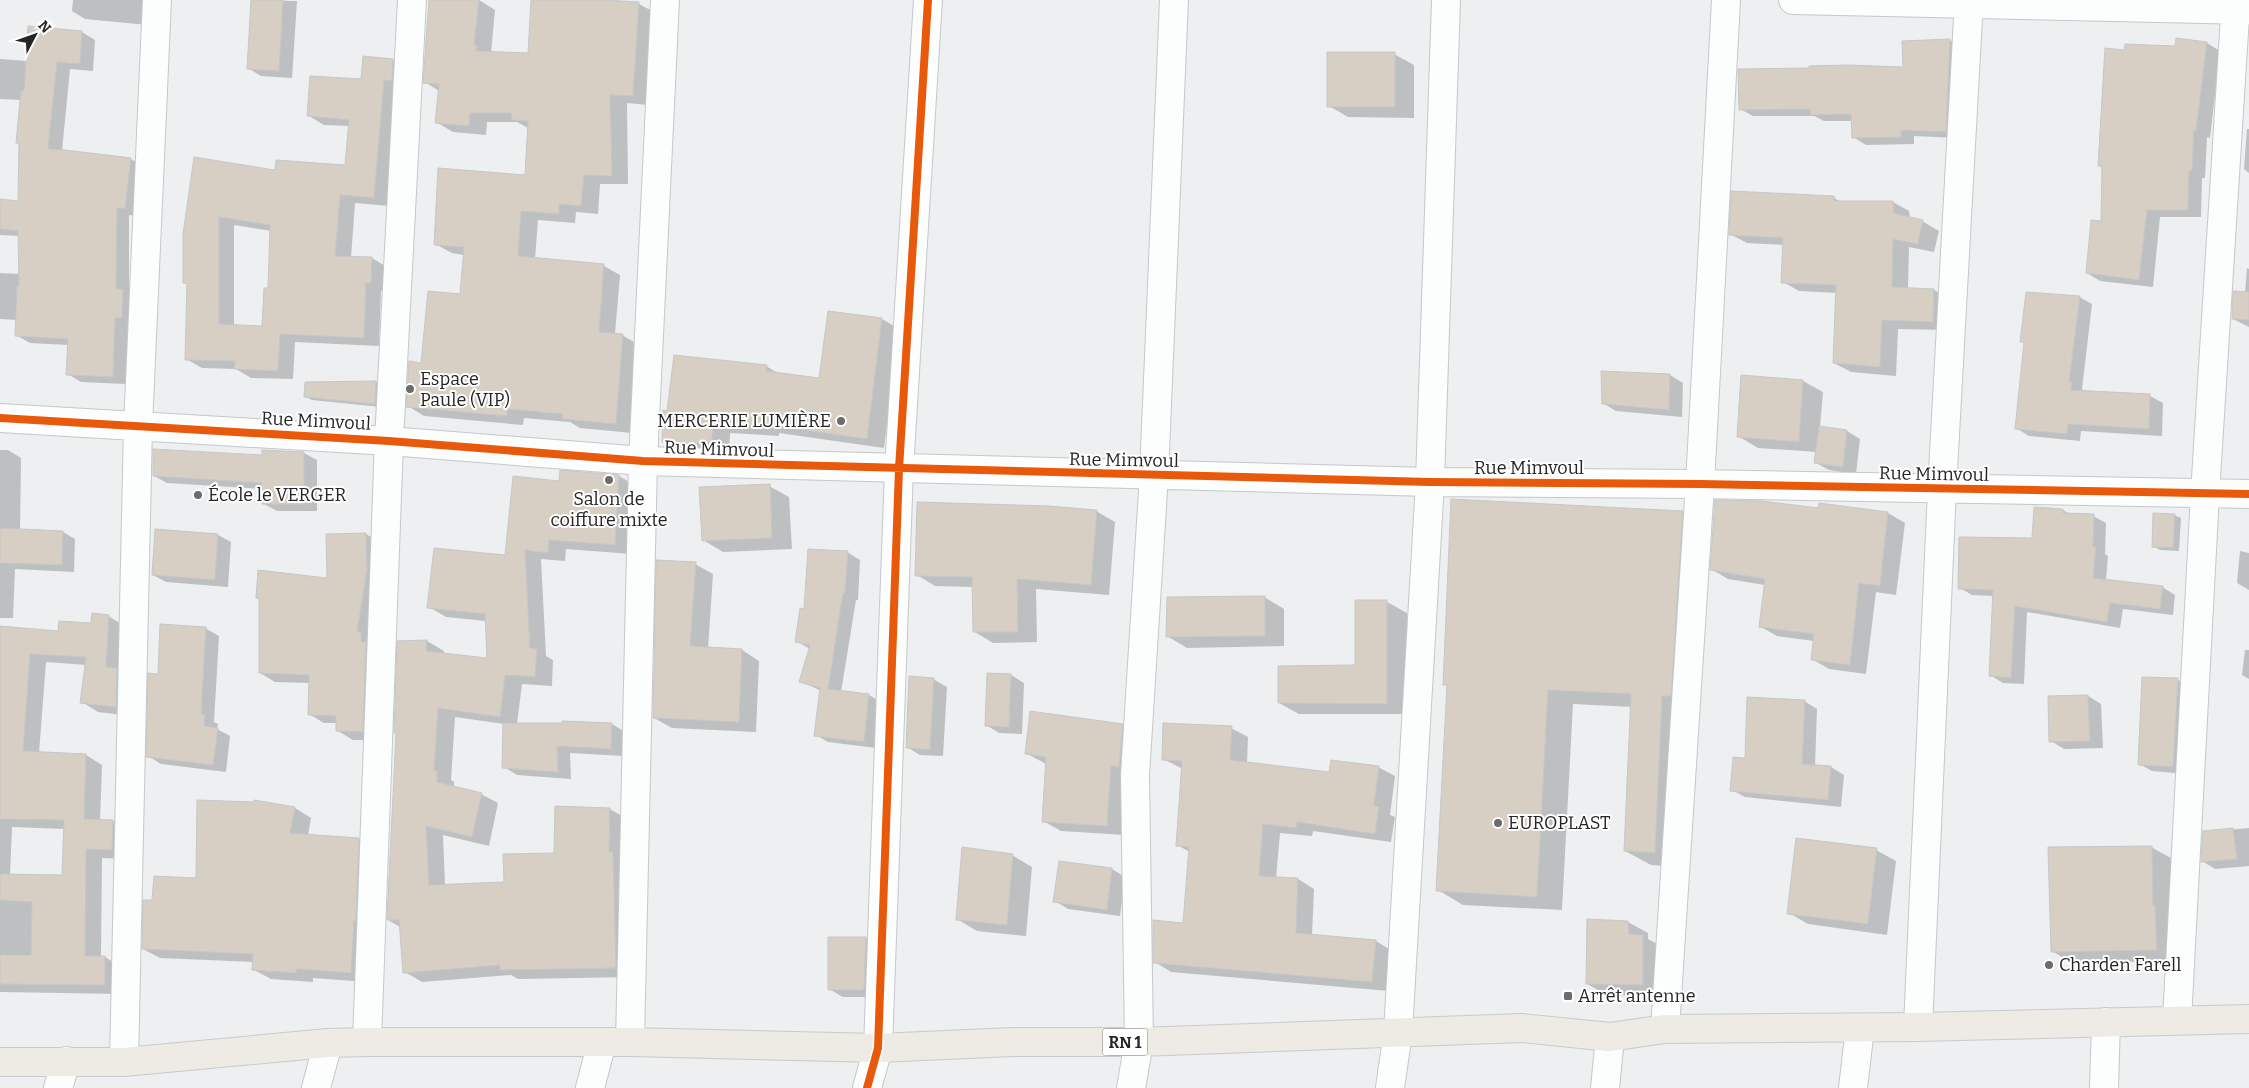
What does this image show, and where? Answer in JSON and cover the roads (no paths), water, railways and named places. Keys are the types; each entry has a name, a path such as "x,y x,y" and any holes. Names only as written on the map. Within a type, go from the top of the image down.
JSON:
{"highway":[{"name":"RN 1","path":"0,1062 124,1062 328,1043 367,1042 630,1042 878,1048 1013,1042 1139,1042 1522,1028 1610,1037 1665,1028 1860,1028 2249,1019"}],"street":[{"path":"124,1062 138,426 157,0"},
{"path":"367,1042 389,441 412,0"},
{"path":"630,1042 643,461 665,0"},
{"path":"867,1088 878,1048 899,469 928,0"},
{"path":"1131,1088 1139,1042 1135,774 1154,475 1174,0"},
{"path":"1390,1088 1398,1032 1430,482 1446,0"},
{"path":"1665,1028 1700,484 1726,0"},
{"path":"1793,0 2240,6 2205,494 2177,1020"},
{"path":"1918,1027 1942,489 1969,2"},
{"name":"Rue Mimvoul","path":"0,418 389,441 643,461 1430,482 1700,484 2249,494"},
{"path":"2104,1088 2106,1022"},
{"path":"1853,1088 1860,1028"},
{"path":"1605,1088 1610,1037"},
{"path":"590,1088 602,1042"},
{"path":"316,1088 328,1043"},
{"path":"58,1088 66,1061"}],"place":[{"name":"Espace Paule (VIP)","path":"410,389"},
{"name":"MERCERIE LUMIÈRE","path":"841,421"},
{"name":"Salon de coiffure mixte","path":"609,480"},
{"name":"École le VERGER","path":"198,495"},
{"name":"EUROPLAST","path":"1498,823"},
{"name":"Charden Farell","path":"2049,965"},
{"name":"Arrêt antenne","path":"1568,996"}]}
